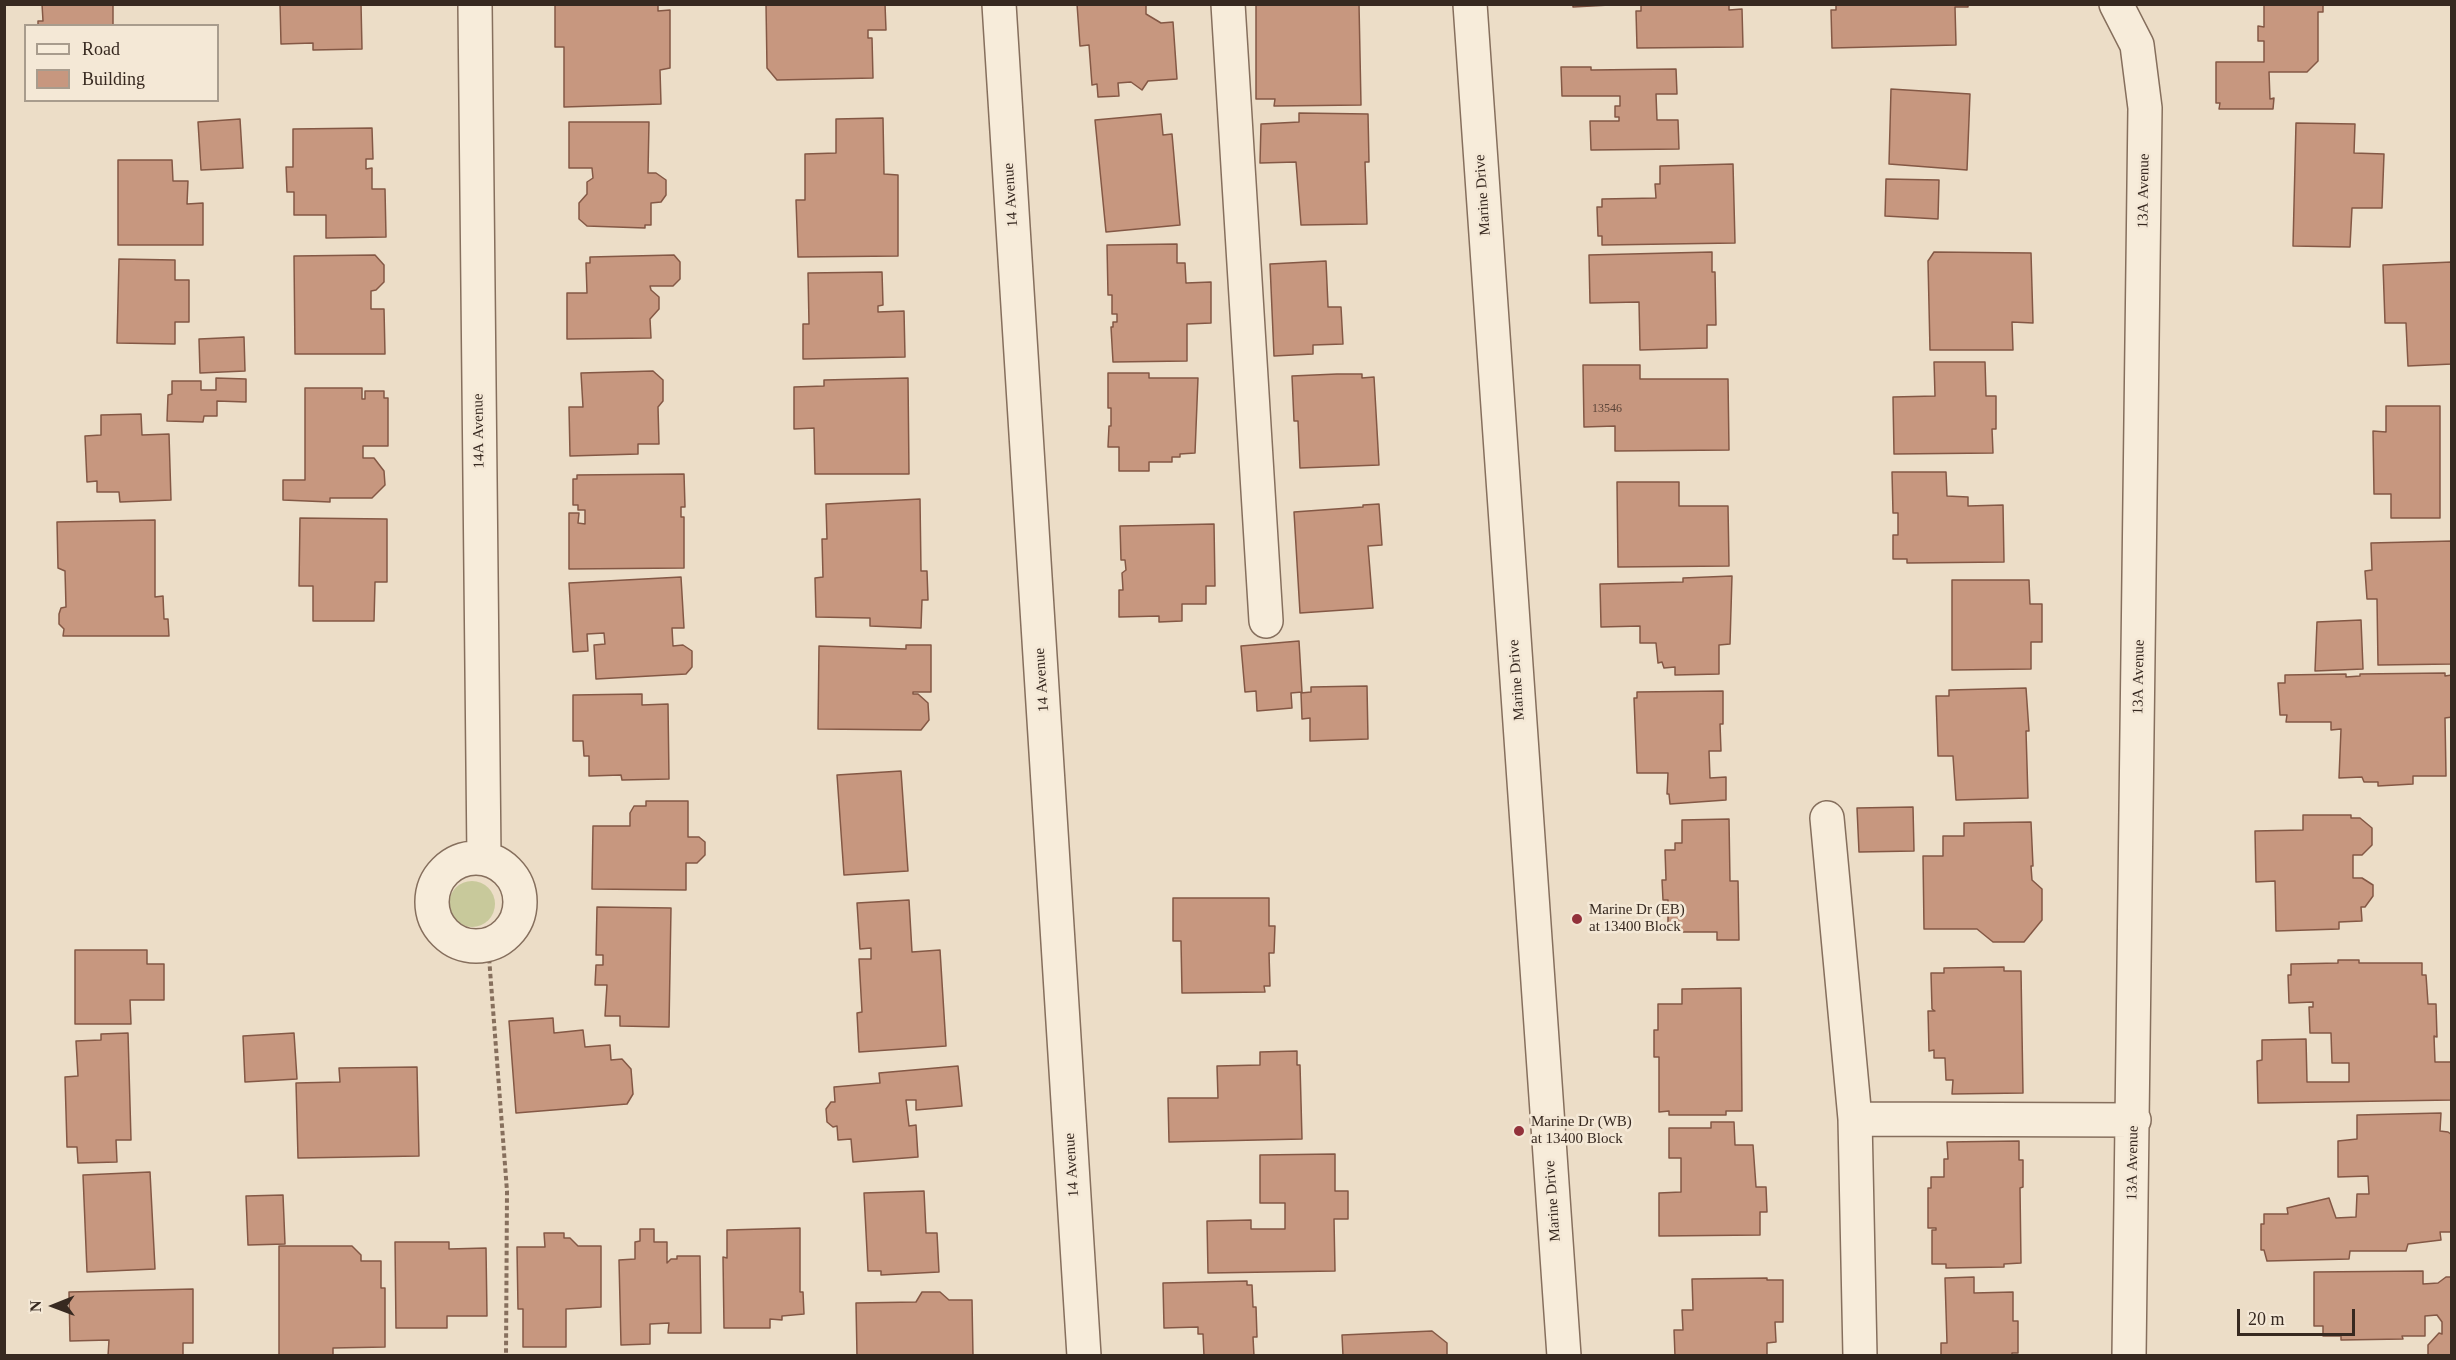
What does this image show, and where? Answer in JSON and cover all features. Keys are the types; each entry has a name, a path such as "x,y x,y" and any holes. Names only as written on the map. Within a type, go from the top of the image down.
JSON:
{"street":[{"name":"14A Avenue","path":"475,4 484,858"},
{"name":"14 Avenue","path":"999,4 1084,1356"},
{"path":"1228,4 1266,621"},
{"name":"Marine Drive","path":"1470,4 1564,1356"},
{"name":"13A Avenue","path":"2116,4 2137,45 2145,108 2134,1120 2129,1356"},
{"path":"1827,818 1856,1119 1860,1356"},
{"path":"484,858 496,862 515,881 520,906 517,919 500,939 488,944 474,946 447,935 438,924 433,911 436,883 445,871 463,860 484,858"},
{"path":"1856,1119 2134,1120"}],"path":[{"path":"488,944 507,1191 506,1356"}],"green space":[{"path":"472,881 488,888 495,904 488,920 472,927 456,920 449,904 456,888"}],"building":[{"path":"42,4 113,4 113,24 38,24 38,21 43,21"},
{"path":"280,4 361,4 362,49 313,50 313,43 281,44"},
{"path":"555,4 658,4 658,11 670,10 670,68 660,70 661,104 564,107 564,47 555,47"},
{"path":"766,4 885,4 886,30 868,30 868,38 872,38 873,78 777,80 767,68"},
{"path":"1077,4 1146,4 1146,14 1161,23 1173,22 1177,79 1148,81 1142,90 1131,82 1118,83 1119,96 1098,97 1097,84 1092,85 1089,45 1080,46"},
{"path":"1256,4 1359,4 1361,105 1274,106 1275,99 1256,99"},
{"path":"1573,4 1628,4 1573,7"},
{"path":"1641,4 1729,4 1729,10 1742,9 1743,47 1637,48 1636,11 1641,11"},
{"path":"1836,4 1968,4 1968,7 1955,7 1956,45 1832,48 1831,10 1836,10"},
{"path":"2264,4 2323,4 2323,12 2318,12 2318,61 2307,72 2269,72 2270,99 2274,98 2273,109 2219,109 2220,103 2216,103 2216,62 2264,62 2264,41 2258,41 2258,26 2264,27"},
{"path":"1561,67 1591,67 1591,70 1676,69 1677,94 1656,94 1657,120 1678,120 1679,149 1591,150 1590,121 1619,121 1619,117 1615,117 1615,106 1620,106 1620,96 1562,96"},
{"path":"1891,89 1970,94 1967,170 1889,164"},
{"path":"1299,113 1368,114 1369,162 1365,162 1367,224 1301,225 1296,162 1260,163 1261,124 1299,122"},
{"path":"1161,114 1163,135 1172,134 1180,225 1106,232 1095,120"},
{"path":"883,118 884,174 898,175 898,256 798,257 796,200 805,200 805,154 836,153 836,119"},
{"path":"240,119 243,168 201,170 198,122"},
{"path":"569,122 649,122 648,173 656,173 666,180 666,195 661,202 651,203 651,225 645,225 645,228 587,226 579,219 579,203 587,194 587,182 593,178 592,168 569,168"},
{"path":"2296,123 2355,124 2354,153 2384,154 2382,208 2352,208 2350,247 2293,246"},
{"path":"372,128 373,159 366,159 366,169 372,168 372,189 385,189 386,237 326,238 326,215 294,215 294,192 287,192 286,167 293,167 293,129"},
{"path":"118,160 172,160 173,181 188,181 187,204 203,203 203,245 118,245"},
{"path":"1733,164 1735,243 1602,245 1602,236 1598,236 1597,207 1602,207 1602,199 1656,198 1655,184 1660,184 1660,166"},
{"path":"1886,179 1939,180 1938,219 1885,216"},
{"path":"1177,244 1177,263 1185,263 1186,283 1211,282 1211,323 1187,324 1187,361 1113,362 1111,327 1113,327 1113,322 1117,322 1117,314 1112,314 1112,295 1108,295 1107,245"},
{"path":"1712,252 1712,272 1715,272 1716,325 1707,325 1707,348 1640,350 1639,302 1590,303 1589,255"},
{"path":"1934,252 2031,253 2033,323 2012,322 2013,350 1930,350 1928,261"},
{"path":"375,255 384,265 384,282 376,290 371,291 371,309 384,309 385,354 295,354 294,256"},
{"path":"674,255 680,262 680,279 673,286 650,286 659,297 659,309 650,319 651,338 567,339 567,293 587,293 586,263 590,263 590,257"},
{"path":"119,259 175,260 175,280 189,280 189,322 175,322 175,344 117,343"},
{"path":"1326,261 1328,307 1341,307 1343,344 1313,345 1313,354 1274,356 1270,264"},
{"path":"2452,262 2452,364 2408,366 2406,323 2385,323 2383,265"},
{"path":"882,272 883,305 878,306 878,312 904,311 905,357 803,359 803,324 809,324 808,273"},
{"path":"244,337 245,371 200,373 199,339"},
{"path":"1934,362 1985,362 1986,396 1996,396 1996,429 1992,429 1993,453 1894,454 1893,397 1935,396"},
{"path":"1583,365 1640,365 1640,379 1728,379 1729,450 1615,451 1615,426 1584,427"},
{"path":"653,371 663,380 663,401 658,407 659,444 638,444 638,454 570,456 569,407 583,407 581,373"},
{"path":"1108,373 1149,373 1149,378 1198,378 1195,453 1172,457 1172,462 1149,462 1149,471 1119,471 1119,447 1108,447 1111,408 1108,408"},
{"path":"1362,374 1362,378 1374,377 1379,465 1300,468 1298,421 1294,421 1292,376"},
{"path":"216,378 246,379 246,402 217,401 217,416 204,416 203,422 167,421 168,395 172,394 172,381 201,381 201,390 216,390"},
{"path":"908,378 909,474 815,474 814,428 794,429 794,387 824,386 824,380"},
{"path":"305,388 362,388 362,399 365,399 365,391 384,391 384,398 388,398 388,446 363,446 363,458 374,458 384,471 385,485 372,498 330,498 330,502 283,500 283,480 305,480"},
{"path":"2386,406 2440,406 2440,518 2391,518 2391,494 2374,494 2373,431 2386,432"},
{"path":"141,414 142,435 169,434 171,500 120,502 119,492 97,492 97,481 87,482 85,436 101,435 101,415"},
{"path":"1892,472 1946,472 1947,496 1968,497 1968,506 2003,505 2004,562 1907,563 1907,559 1893,559 1893,535 1898,535 1898,513 1893,513"},
{"path":"684,474 685,507 681,507 681,517 684,517 684,568 569,569 569,513 579,513 578,523 585,524 585,510 578,510 578,505 573,505 573,479 577,479 577,475"},
{"path":"1617,482 1679,482 1679,506 1728,506 1729,566 1618,567"},
{"path":"920,499 921,571 927,571 928,600 922,600 921,628 870,626 870,618 816,617 815,578 823,577 822,539 827,539 826,504"},
{"path":"1379,504 1382,545 1368,546 1373,608 1300,613 1294,512"},
{"path":"300,518 387,519 387,582 375,582 374,621 313,621 313,586 299,586"},
{"path":"155,520 155,597 163,596 164,619 168,619 169,636 63,636 64,629 59,624 59,614 61,608 66,607 65,571 58,568 57,522"},
{"path":"1214,524 1215,586 1206,586 1206,604 1182,604 1182,621 1159,622 1159,616 1119,617 1119,590 1123,590 1122,573 1126,570 1125,560 1121,560 1120,526"},
{"path":"2452,541 2452,664 2378,665 2377,599 2367,599 2365,571 2372,570 2371,543"},
{"path":"1732,576 1730,644 1719,645 1719,674 1675,675 1675,667 1664,668 1662,662 1658,663 1656,643 1640,643 1640,626 1601,627 1600,584 1683,582 1683,578"},
{"path":"681,577 684,628 672,628 673,646 683,645 692,651 692,667 686,674 596,679 594,645 605,644 604,633 587,634 588,651 573,652 569,583"},
{"path":"1952,580 2029,580 2030,604 2042,604 2042,642 2031,642 2031,669 1952,670"},
{"path":"2361,620 2363,669 2315,671 2317,622"},
{"path":"1299,641 1302,692 1291,693 1292,708 1257,711 1256,691 1245,692 1241,646"},
{"path":"906,645 931,645 931,692 913,692 928,703 929,720 921,730 818,729 819,646 906,649"},
{"path":"2445,673 2445,676 2452,675 2452,717 2445,718 2446,776 2413,776 2413,784 2378,786 2378,782 2364,782 2362,777 2339,778 2341,729 2331,730 2331,722 2286,722 2287,715 2280,715 2278,683 2285,683 2285,675 2346,674 2346,677 2360,676 2360,674"},
{"path":"1367,686 1368,739 1310,741 1310,718 1302,719 1301,693 1311,692 1311,687"},
{"path":"2026,688 2029,731 2026,731 2028,798 1956,800 1953,756 1938,756 1936,696 1949,696 1949,690"},
{"path":"1723,691 1723,724 1720,724 1721,751 1709,751 1710,778 1726,777 1726,800 1670,804 1669,794 1667,794 1668,773 1637,773 1634,698 1637,698 1637,692"},
{"path":"642,694 642,705 668,704 669,779 622,780 621,775 589,776 589,756 584,756 583,741 573,741 573,695"},
{"path":"901,771 908,871 844,875 837,775"},
{"path":"646,801 688,801 688,837 699,837 705,842 705,855 697,863 686,863 686,890 592,889 593,826 630,826 630,813 634,806 646,806"},
{"path":"1913,807 1914,851 1859,852 1857,808"},
{"path":"2303,815 2351,815 2351,818 2360,818 2372,828 2372,845 2362,855 2353,855 2353,878 2362,878 2373,885 2373,896 2365,907 2361,907 2362,921 2339,922 2339,929 2276,931 2275,881 2256,882 2255,831 2303,830"},
{"path":"1729,819 1730,881 1738,881 1739,940 1717,940 1717,932 1673,932 1673,923 1668,923 1668,900 1663,900 1662,880 1666,880 1665,850 1675,850 1675,843 1682,843 1682,820"},
{"path":"2031,822 2032,880 2042,889 2042,920 2024,942 1993,942 1977,929 1924,929 1923,856 1943,856 1943,836 1964,836 1964,823"},
{"path":"1173,898 1269,898 1269,926 1275,926 1274,953 1269,953 1270,986 1264,986 1265,992 1182,993 1181,941 1173,941"},
{"path":"909,900 912,952 940,950 946,1046 859,1052 857,1013 862,1012 859,959 871,959 871,948 860,949 857,903"},
{"path":"597,907 671,908 669,1027 620,1026 620,1016 605,1016 607,985 595,985 596,965 603,965 603,955 596,955"},
{"path":"75,950 147,950 147,964 164,964 164,1000 130,1000 131,1024 75,1024"},
{"path":"2338,960 2359,960 2359,963 2422,963 2422,975 2426,975 2428,1004 2436,1004 2435,1062 2452,1062 2452,1100 2258,1103 2257,1061 2262,1060 2262,1040 2306,1039 2307,1082 2349,1082 2349,1063 2332,1063 2331,1033 2310,1033 2309,1007 2313,1007 2313,1002 2289,1003 2288,975 2291,975 2291,964 2338,963"},
{"path":"2004,967 2004,971 2021,971 2023,1093 1952,1094 1953,1080 1946,1080 1945,1058 1934,1058 1934,1050 1929,1051 1928,1011 1935,1011 1932,1009 1931,973 1944,973 1944,968"},
{"path":"1741,988 1742,1111 1726,1111 1726,1115 1669,1115 1669,1111 1659,1112 1659,1057 1654,1057 1654,1030 1658,1030 1658,1004 1682,1004 1682,989"},
{"path":"553,1018 554,1033 583,1030 585,1047 610,1045 611,1060 622,1059 631,1069 633,1094 627,1104 516,1113 509,1021"},
{"path":"128,1033 131,1140 116,1140 117,1162 78,1163 77,1147 67,1147 65,1077 78,1076 76,1041 101,1040 101,1034"},
{"path":"294,1033 297,1079 245,1082 243,1036"},
{"path":"1297,1051 1297,1065 1300,1065 1302,1139 1169,1142 1168,1098 1218,1098 1217,1066 1260,1065 1260,1052"},
{"path":"958,1066 962,1106 916,1110 916,1100 906,1100 909,1126 916,1125 918,1157 853,1162 851,1139 838,1140 837,1126 833,1127 827,1122 826,1109 831,1102 835,1102 834,1087 880,1083 879,1073"},
{"path":"417,1067 419,1156 298,1158 296,1083 340,1082 339,1068"},
{"path":"2441,1113 2440,1131 2452,1135 2452,1232 2440,1232 2441,1240 2408,1244 2406,1251 2350,1251 2349,1259 2267,1261 2264,1250 2261,1250 2261,1224 2264,1224 2264,1214 2288,1214 2287,1208 2329,1198 2336,1218 2356,1217 2357,1194 2369,1194 2368,1176 2338,1177 2338,1141 2357,1139 2357,1115"},
{"path":"1711,1122 1734,1122 1735,1145 1753,1145 1756,1187 1766,1187 1767,1212 1760,1212 1760,1235 1659,1236 1659,1193 1681,1192 1681,1158 1669,1158 1669,1128 1711,1128"},
{"path":"2019,1141 2019,1160 2023,1160 2023,1187 2020,1188 2021,1263 2004,1264 2004,1267 1946,1268 1946,1264 1932,1264 1932,1230 1936,1228 1928,1228 1928,1188 1931,1188 1931,1177 1944,1177 1944,1159 1948,1159 1947,1142"},
{"path":"1335,1154 1335,1191 1348,1191 1348,1219 1334,1219 1335,1271 1208,1273 1207,1221 1251,1220 1251,1229 1285,1229 1285,1203 1260,1203 1260,1155"},
{"path":"150,1172 155,1269 87,1272 83,1175"},
{"path":"924,1191 926,1233 937,1233 939,1272 881,1275 881,1271 868,1271 864,1193"},
{"path":"283,1195 285,1244 248,1245 246,1196"},
{"path":"800,1228 800,1292 803,1292 804,1314 782,1316 782,1320 770,1319 770,1328 724,1328 723,1257 727,1258 727,1230"},
{"path":"640,1229 654,1229 654,1242 667,1242 667,1263 671,1259 677,1259 677,1256 700,1256 701,1333 668,1333 669,1323 650,1324 650,1344 621,1345 619,1260 635,1259 635,1242 640,1241"},
{"path":"544,1233 564,1233 564,1238 570,1238 578,1246 601,1246 601,1307 566,1309 566,1347 523,1347 523,1309 518,1309 517,1247 545,1247"},
{"path":"395,1242 449,1242 449,1249 486,1248 487,1316 447,1316 447,1328 396,1328"},
{"path":"279,1246 352,1246 361,1255 361,1261 381,1261 381,1288 385,1288 385,1347 333,1348 333,1356 279,1356"},
{"path":"2423,1271 2423,1284 2438,1283 2446,1277 2452,1277 2452,1356 2428,1356 2428,1345 2439,1333 2442,1334 2442,1322 2437,1315 2425,1316 2425,1336 2402,1336 2403,1339 2341,1340 2341,1336 2323,1336 2323,1326 2314,1326 2314,1272"},
{"path":"1974,1277 1974,1293 2013,1292 2013,1321 2018,1321 2018,1353 2012,1353 2012,1356 1941,1356 1941,1343 1947,1343 1945,1278"},
{"path":"1767,1278 1767,1280 1783,1280 1783,1322 1775,1322 1776,1342 1767,1343 1767,1356 1675,1356 1674,1330 1683,1330 1682,1310 1693,1310 1692,1279"},
{"path":"1247,1281 1247,1285 1252,1285 1253,1307 1256,1307 1257,1337 1253,1337 1254,1356 1204,1356 1203,1334 1198,1334 1198,1327 1164,1328 1163,1283"},
{"path":"193,1289 193,1343 183,1343 183,1356 108,1356 109,1340 70,1341 69,1292"},
{"path":"922,1292 940,1292 949,1300 972,1300 973,1356 857,1356 856,1303 916,1302"},
{"path":"1432,1331 1447,1343 1447,1356 1343,1356 1342,1335"}],"place":[{"name":"Marine Dr (EB) at 13400 Block","path":"1577,919"},
{"name":"Marine Dr (WB) at 13400 Block","path":"1519,1131"}]}
